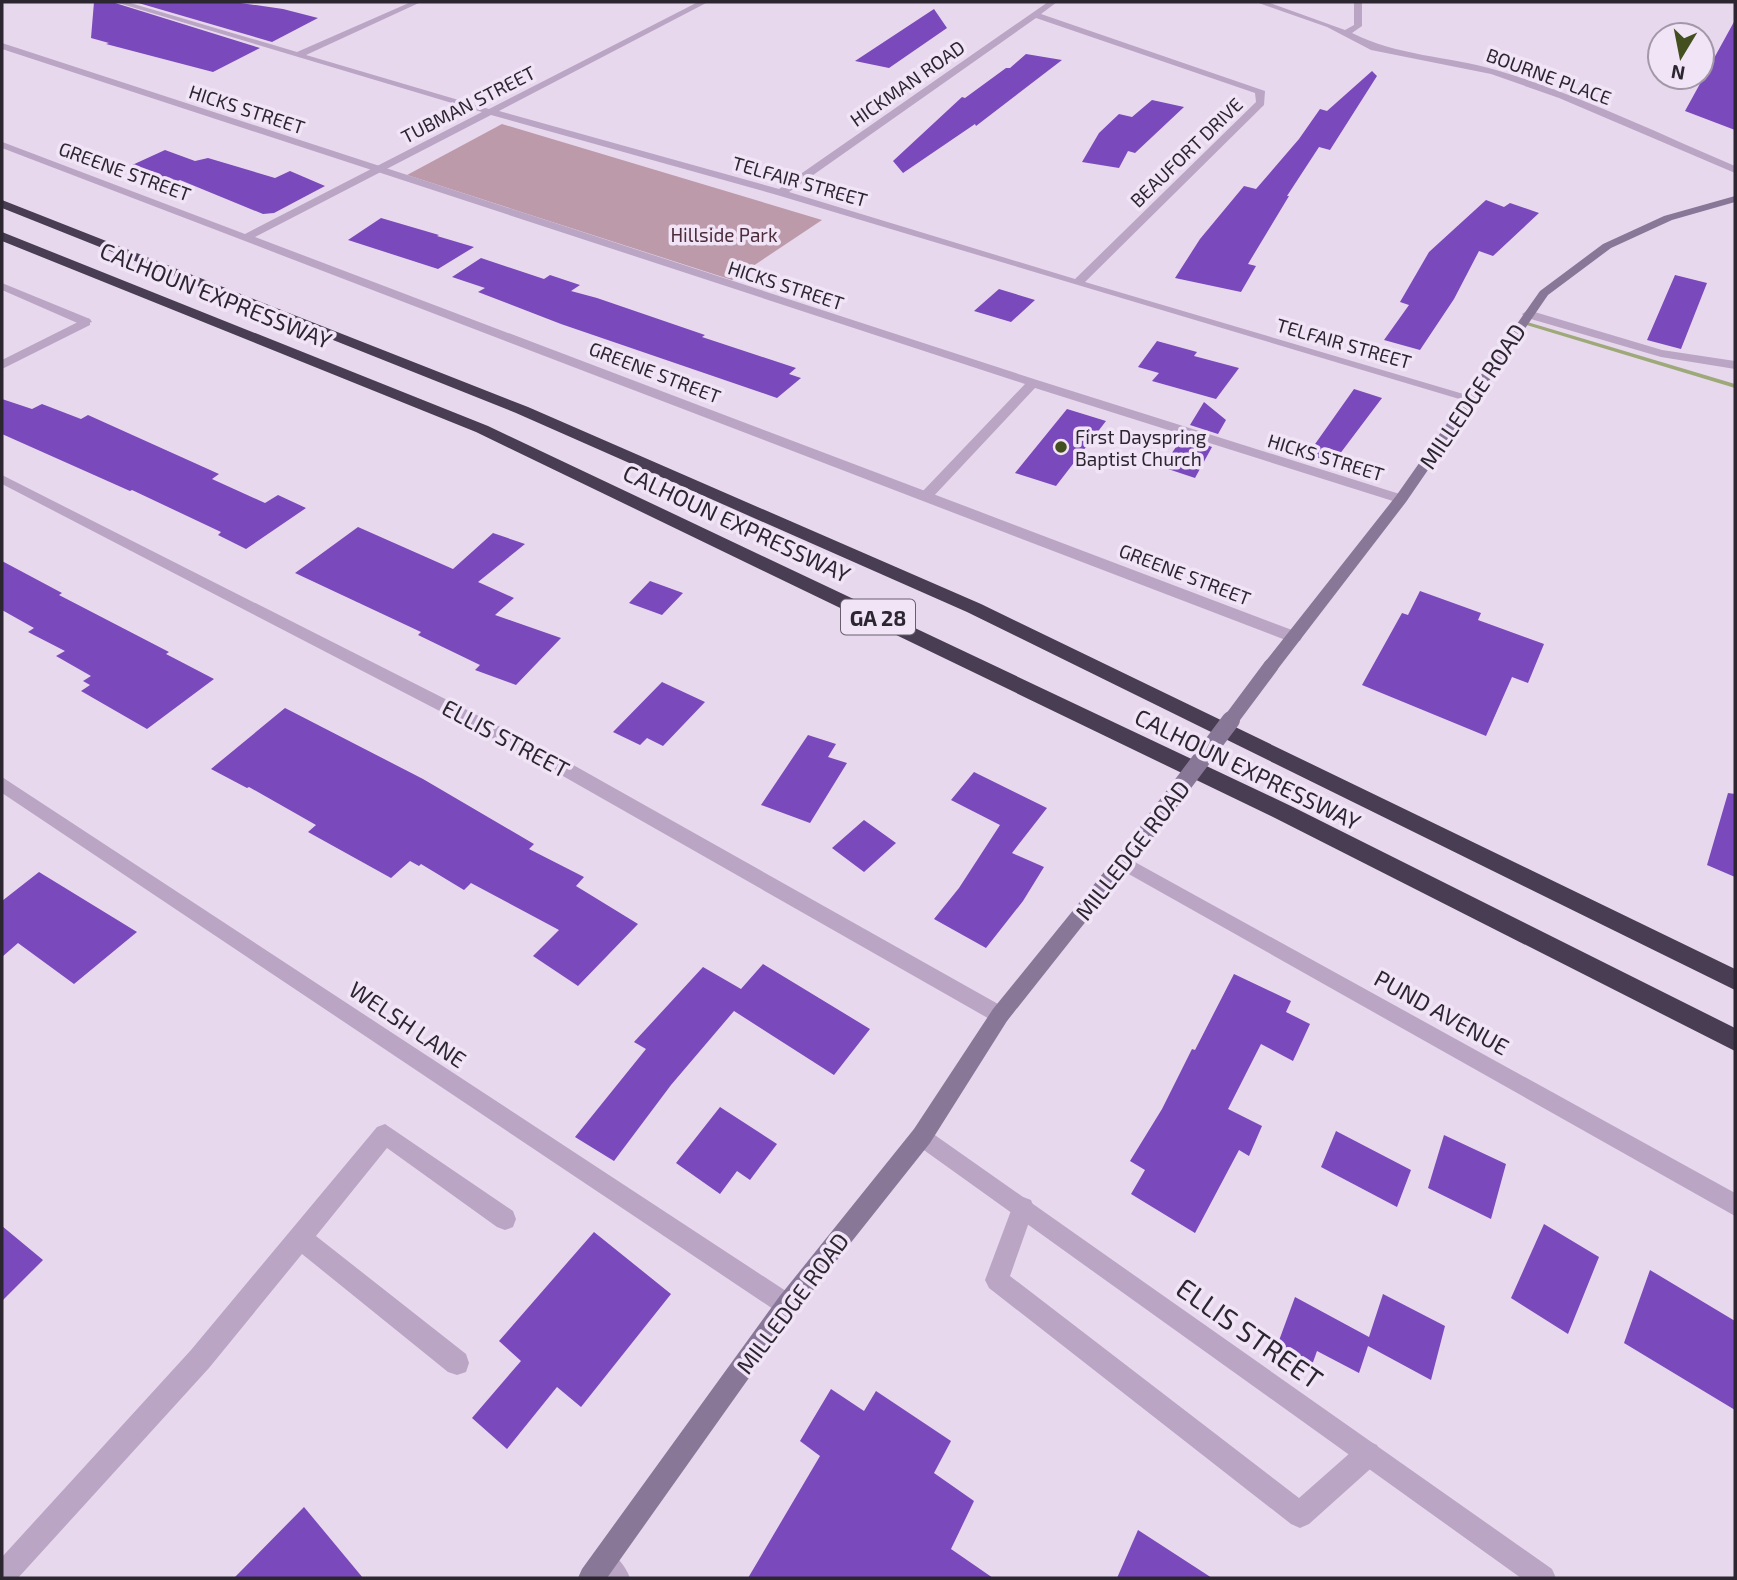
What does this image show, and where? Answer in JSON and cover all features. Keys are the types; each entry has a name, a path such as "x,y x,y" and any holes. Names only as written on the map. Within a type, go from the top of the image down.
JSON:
{"highway":[{"name":"CALHOUN EXPRESSWAY","path":"2,204 523,410 974,608 1735,979"},
{"name":"CALHOUN EXPRESSWAY","path":"2,236 482,429 1285,813 1735,1040"}],"street":[{"name":"TELFAIR STREET","path":"119,2 494,113 781,193 1077,284 1471,398"},
{"path":"298,55 417,2"},
{"name":"TUBMAN STREET","path":"247,237 494,113 704,2"},
{"name":"HICKMAN ROAD","path":"781,193 1053,2"},
{"name":"BOURNE PLACE","path":"1260,2 1314,19 1384,51 1493,72 1562,96 1735,170"},
{"path":"1345,33 1358,26 1358,2"},
{"name":"BEAUFORT DRIVE","path":"1036,15 1260,91 1261,103 1077,284"},
{"name":"HICKS STREET","path":"2,46 1033,383 1401,499"},
{"name":"GREENE STREET","path":"2,145 1294,637"},
{"name":"MILLEDGE ROAD","path":"604,1573 787,1305 922,1136 1000,1015 1124,863 1271,666 1401,499 1544,293 1607,246 1668,218 1735,199"},
{"path":"2,286 86,322 2,365"},
{"path":"1528,314 1661,353 1735,365"},
{"path":"926,496 1033,383"},
{"name":"ELLIS STREET","path":"2,479 546,758 1000,1015"},
{"name":"WELSH LANE","path":"2,784 787,1305"},
{"name":"PUND AVENUE","path":"1124,863 1735,1205"},
{"path":"2,1576 200,1359 385,1134 505,1219"},
{"name":"ELLIS STREET","path":"922,1136 1543,1578"},
{"path":"1023,1208 997,1280 1300,1515 1368,1454"},
{"path":"300,1238 457,1363"}],"green space":[{"name":"Hillside Park","path":"502,124 822,220 732,280 407,175"}],"building":[{"path":"94,2 112,2 260,48 213,72 106,44 109,43 91,38"},
{"path":"135,2 234,2 283,9 318,18 272,42"},
{"path":"934,9 947,28 889,68 855,61"},
{"path":"1735,20 1735,130 1685,111 1696,91 1716,91 1716,55"},
{"path":"1026,54 1062,60 976,126 975,124 903,173 893,161 962,97 965,98 1006,68 1010,68"},
{"path":"1372,71 1377,76 1330,150 1319,147 1287,196 1248,264 1256,266 1241,292 1175,278 1200,239 1244,186 1256,189 1299,139 1320,109 1327,111"},
{"path":"1152,100 1184,107 1135,153 1128,151 1119,168 1082,162 1099,133 1119,114 1132,117"},
{"path":"165,150 195,161 208,158 275,178 290,171 325,186 274,213 263,214 180,180 175,182 130,166"},
{"path":"1486,200 1504,207 1510,203 1539,213 1493,256 1479,251 1454,299 1420,350 1384,340 1409,305 1400,302 1429,252"},
{"path":"381,218 474,247 438,269 348,240"},
{"path":"481,258 544,279 550,275 580,285 571,291 796,368 789,374 801,378 777,398 561,324 478,292 485,288 452,277"},
{"path":"1675,275 1707,283 1681,349 1647,340"},
{"path":"999,289 1035,300 1011,322 974,311"},
{"path":"1157,341 1197,352 1194,356 1239,368 1216,399 1152,381 1159,373 1138,367"},
{"path":"1354,389 1382,398 1333,463 1308,454"},
{"path":"2,399 32,409 42,404 81,419 88,415 219,474 212,479 265,503 278,495 306,508 246,549 218,535 221,532 132,490 2,434"},
{"path":"1204,402 1226,420 1218,434 1190,425"},
{"name":"First Dayspring Baptist Church","path":"1067,409 1106,421 1056,486 1015,473"},
{"path":"1183,437 1212,447 1195,478 1162,467"},
{"path":"358,527 453,569 493,533 525,544 478,582 514,598 495,615 561,638 516,685 475,670 480,665 418,635 421,632 295,573"},
{"path":"2,561 214,679 147,729 81,691 90,685 83,681 91,676 56,656 65,651 28,632 34,628 2,610"},
{"path":"650,581 683,593 662,615 629,603"},
{"path":"1420,591 1481,613 1478,620 1544,644 1528,683 1512,677 1486,736 1362,685 1402,613 1408,615"},
{"path":"662,682 705,702 663,746 647,738 640,745 613,732"},
{"path":"285,708 423,779 534,844 529,849 584,877 576,886 638,924 578,986 533,956 559,930 471,883 464,890 421,864 419,866 410,861 391,878 308,832 316,825 211,769"},
{"path":"808,735 836,744 828,757 847,763 810,823 761,805"},
{"path":"974,772 1047,808 1012,853 1044,867 1023,901 986,948 934,919 959,888 1000,825 951,800"},
{"path":"1728,793 1735,794 1735,877 1707,865"},
{"path":"864,820 896,843 864,872 832,848"},
{"path":"39,872 137,932 74,984 18,943 2,957 2,901"},
{"path":"763,964 870,1029 834,1075 734,1011 671,1085 614,1161 575,1137 646,1049 634,1042 703,967 741,989"},
{"path":"1234,974 1291,1001 1286,1012 1310,1024 1293,1061 1261,1044 1228,1109 1262,1126 1249,1156 1239,1150 1195,1233 1131,1194 1145,1170 1130,1161 1162,1109 1192,1049 1195,1050"},
{"path":"720,1107 777,1144 750,1180 737,1171 720,1194 676,1163"},
{"path":"1336,1131 1411,1170 1397,1207 1321,1167"},
{"path":"1444,1135 1506,1164 1491,1219 1428,1188"},
{"path":"1544,1224 1599,1257 1568,1334 1511,1298"},
{"path":"2,1226 43,1260 2,1301"},
{"path":"594,1232 671,1294 581,1407 557,1387 507,1449 472,1418 521,1361 499,1341"},
{"path":"1650,1270 1735,1321 1735,1410 1624,1343"},
{"path":"1383,1294 1445,1326 1431,1380 1368,1346 1359,1373 1317,1351 1312,1365 1277,1346 1295,1297 1369,1337"},
{"path":"831,1389 864,1411 876,1391 951,1441 934,1473 974,1501 951,1549 993,1578 748,1578 820,1456 800,1441"},
{"path":"304,1507 363,1578 234,1578"},
{"path":"1138,1530 1212,1578 1117,1578"}],"waterway":[{"path":"1522,322 1735,386"}],"place":[{"name":"First Dayspring Baptist Church","path":"1061,447"}]}
